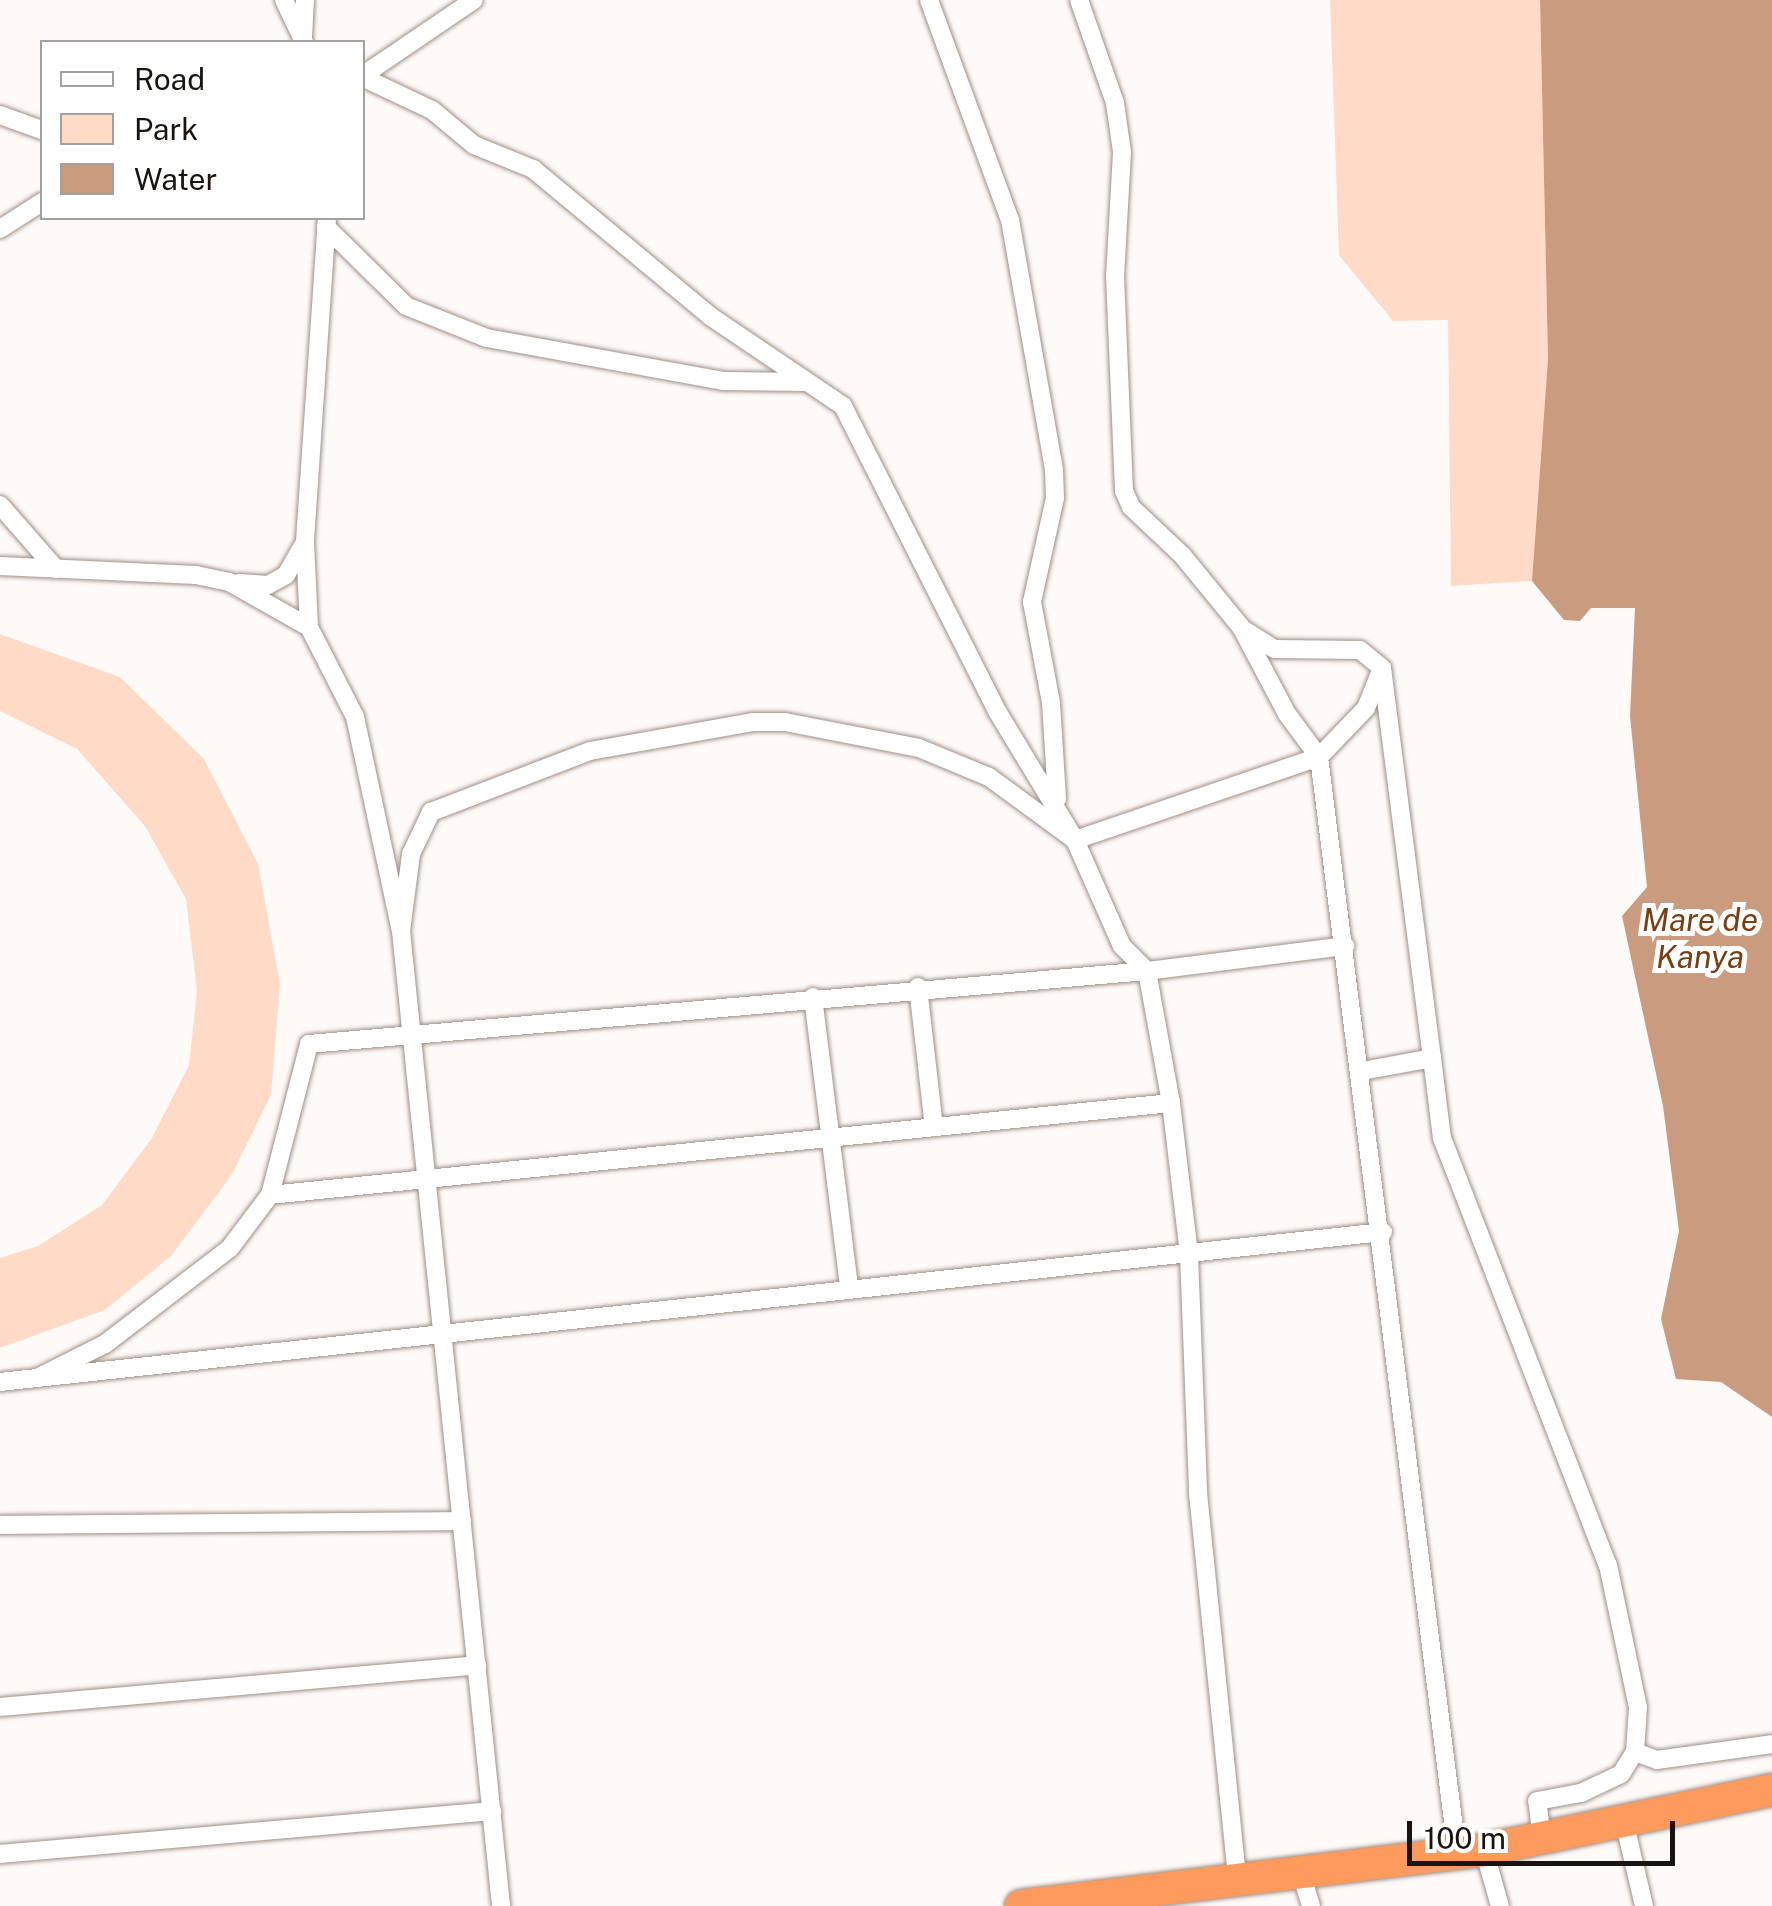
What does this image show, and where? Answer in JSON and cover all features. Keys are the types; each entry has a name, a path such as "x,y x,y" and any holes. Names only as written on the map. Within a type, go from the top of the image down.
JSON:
{"highway":[{"path":"1030,1905 1193,1897 1237,1880 1542,1839 1772,1790"}],"street":[{"path":"284,0 302,40"},
{"path":"303,40 305,0"},
{"path":"365,75 474,0"},
{"path":"929,0 1015,239 1054,470 1055,498 1032,602 1051,703 1060,809"},
{"path":"1080,0 1115,103 1122,152 1115,276 1124,492 1130,507 1182,555 1241,627 1287,714 1319,757 1470,1851 1500,1906"},
{"path":"365,78 432,110 474,145 533,170 710,316 822,386 843,406 997,711 1060,809 1122,946 1148,971 1171,1103 1189,1255 1198,1493 1237,1880"},
{"path":"0,115 40,129"},
{"path":"0,229 40,203"},
{"path":"323,222 406,306 487,338 622,366 724,380 797,379 822,386"},
{"path":"323,222 305,542 308,627 354,717 401,931 501,1906"},
{"path":"0,505 56,568"},
{"path":"0,566 268,584 286,576 305,542"},
{"path":"229,582 308,627"},
{"path":"1241,627 1276,649 1360,650 1382,668 1442,1138 1608,1566 1638,1706 1635,1752 1620,1774 1582,1794 1536,1801 1542,1839"},
{"path":"1075,840 1319,757 1366,708 1382,668"},
{"path":"401,931 410,854 430,812 590,751 752,722 784,722 919,748 990,777 1075,840"},
{"path":"39,1378 106,1344 181,1291 230,1248 270,1195 308,1044 918,987 1148,971 1345,946"},
{"path":"918,987 934,1127"},
{"path":"813,997 849,1286"},
{"path":"1362,1071 1432,1058"},
{"path":"270,1195 1171,1103"},
{"path":"0,1382 849,1286 1189,1255 1383,1232"},
{"path":"0,1525 462,1521"},
{"path":"0,1707 477,1665"},
{"path":"1635,1752 1657,1760 1772,1744"},
{"path":"0,1854 492,1810"},
{"path":"1626,1824 1644,1906"},
{"path":"1301,1874 1312,1906"}],"green space":[{"path":"1330,0 1540,0 1548,359 1532,581 1451,586 1448,320 1393,321 1339,255"},
{"path":"0,634 120,677 204,759 258,864 280,984 271,1095 231,1176 171,1256 105,1310 0,1348 0,1258 38,1246 102,1205 152,1138 189,1065 197,991 186,899 145,826 77,749 0,711"}],"water":[{"name":"Mare de Kanya","path":"1540,0 1772,0 1772,1417 1721,1382 1676,1379 1661,1319 1679,1231 1663,1106 1622,916 1647,887 1630,716 1635,608 1591,608 1580,621 1564,620 1532,581 1548,359"}]}
